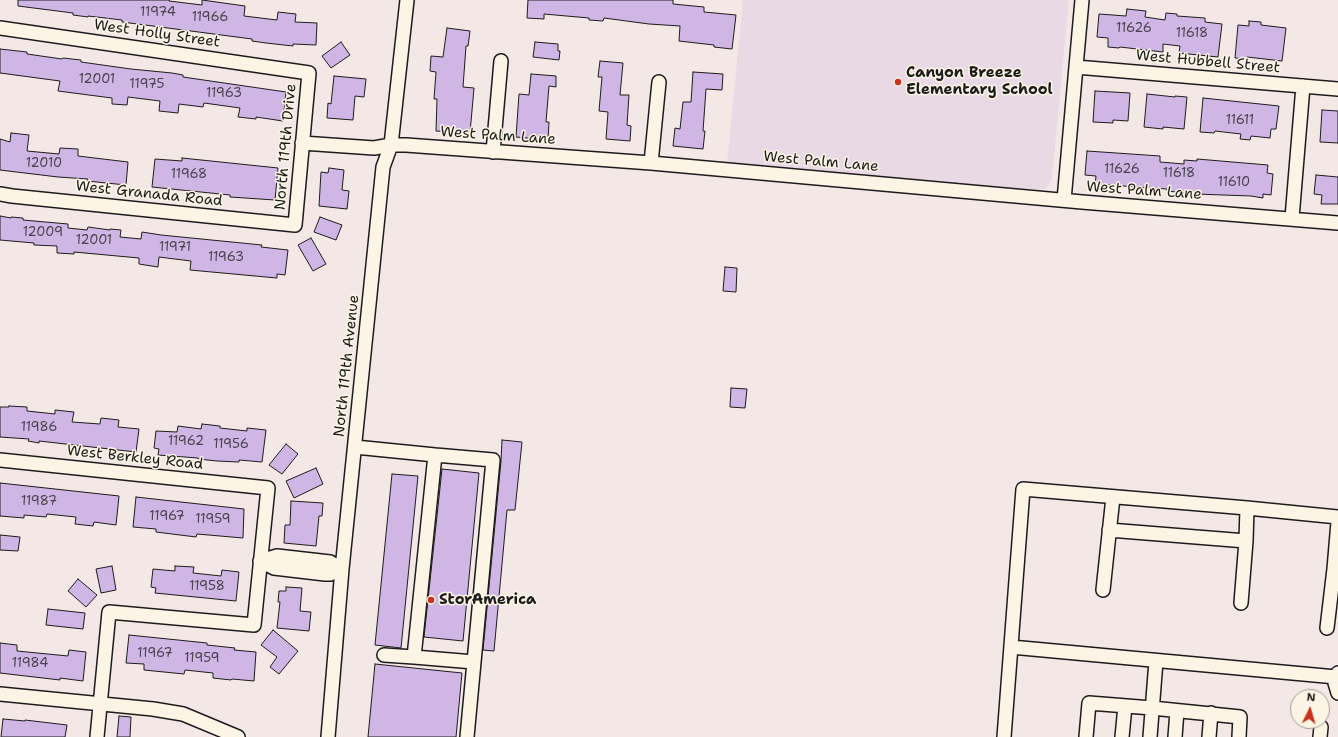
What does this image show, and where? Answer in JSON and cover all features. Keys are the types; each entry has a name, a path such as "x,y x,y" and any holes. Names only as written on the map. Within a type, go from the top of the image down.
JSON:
{"street":[{"name":"North 119th Avenue","path":"328,737 342,569 383,167 391,145 407,0"},
{"path":"1064,200 1082,0"},
{"name":"West Holly Street","path":"0,28 309,73"},
{"path":"493,152 501,61"},
{"name":"West Hubbell Street","path":"1076,67 1338,89"},
{"name":"North 119th Drive","path":"295,225 309,73"},
{"path":"652,164 659,82"},
{"path":"1292,218 1302,86"},
{"name":"West Palm Lane","path":"302,143 374,148 391,145 652,164 1338,223"},
{"name":"West Granada Road","path":"0,194 295,225"},
{"path":"355,447 493,460 466,737"},
{"path":"414,657 435,455"},
{"name":"West Berkley Road","path":"0,460 268,488 260,561"},
{"path":"1004,737 1023,489 1338,517"},
{"path":"1103,590 1112,497"},
{"path":"1241,603 1247,508"},
{"path":"1327,628 1336,570 1338,522"},
{"path":"1109,530 1246,541"},
{"path":"97,737 109,612 254,625 260,561 277,556 330,562 342,569"},
{"path":"1011,647 1156,661 1337,675 1335,683 1338,694"},
{"path":"384,655 474,662"},
{"path":"1150,737 1156,661"},
{"path":"0,694 153,709 183,714 238,737"},
{"path":"1092,737 1086,737 1089,703 1240,716 1239,737"},
{"path":"1122,737 1125,706"},
{"path":"1175,737 1177,711"},
{"path":"1209,737 1211,713"}],"shaded area":[{"name":"Canyon Breeze Elementary School","path":"743,0 1069,0 1052,178 1050,183 1046,188 1040,190 727,164"}],"building":[{"path":"18,0 169,0 202,5 202,0 245,6 244,16 277,20 278,12 296,14 295,22 317,23 316,45 293,44 293,46 266,43 252,41 252,39 122,22 122,20 73,15 73,13 18,6"},
{"path":"528,0 673,0 673,4 704,7 704,12 736,15 732,49 714,47 714,45 679,41 680,26 649,24 604,18 603,21 589,20 589,18 544,14 544,19 527,18"},
{"path":"1127,9 1146,11 1145,17 1165,20 1166,13 1177,14 1177,16 1205,18 1205,22 1222,24 1218,57 1179,53 1180,46 1163,44 1163,52 1108,47 1108,38 1097,37 1099,14 1126,16"},
{"path":"1249,21 1261,22 1261,25 1286,28 1282,61 1247,57 1247,59 1235,58 1238,25 1249,26"},
{"path":"447,28 470,31 468,46 466,46 463,87 474,88 470,133 436,131 437,99 434,99 436,72 430,71 431,56 443,57"},
{"path":"341,42 350,55 331,68 322,56"},
{"path":"535,42 558,44 558,51 560,51 559,60 533,57"},
{"path":"0,49 27,52 27,54 62,59 81,60 81,62 131,69 172,73 183,75 183,77 286,92 283,121 256,117 256,119 238,117 240,108 204,103 203,107 179,104 178,113 159,111 160,101 128,97 127,105 112,104 112,98 58,91 60,81 0,73"},
{"path":"600,61 623,63 620,95 629,95 627,125 631,126 630,141 606,139 608,112 599,111 602,77 598,77"},
{"path":"693,72 723,74 722,90 706,89 703,149 673,146 675,128 680,129 683,102 691,102"},
{"path":"531,74 556,76 556,87 549,86 546,122 549,122 548,140 516,137 519,94 529,95"},
{"path":"334,76 366,79 364,97 355,96 353,120 327,118 328,103 331,104"},
{"path":"1095,91 1130,93 1128,121 1113,120 1113,123 1093,122"},
{"path":"1147,94 1187,97 1184,129 1144,127"},
{"path":"1203,98 1279,106 1276,129 1271,129 1270,138 1251,136 1250,140 1240,139 1241,134 1215,131 1214,133 1200,132"},
{"path":"1322,110 1338,111 1338,143 1320,142"},
{"path":"11,133 29,135 27,151 59,154 60,148 78,149 78,156 128,162 126,185 87,181 88,179 0,170 0,139 10,142"},
{"path":"1087,151 1160,156 1160,162 1184,164 1184,160 1197,161 1197,159 1268,165 1267,173 1273,174 1271,195 1263,194 1263,198 1251,196 1195,194 1167,191 1167,189 1095,184 1096,176 1085,175"},
{"path":"182,158 278,168 275,200 230,197 230,195 152,187 155,159 182,161"},
{"path":"329,168 344,170 342,190 349,191 347,209 319,206 321,172 328,173"},
{"path":"1316,175 1338,177 1338,204 1321,204 1322,195 1314,194"},
{"path":"0,216 23,218 23,220 68,224 68,228 87,230 88,227 121,230 120,237 141,239 142,232 262,245 261,247 288,250 285,275 277,274 277,278 190,270 191,261 159,257 158,267 139,264 139,258 74,252 74,254 57,253 57,246 34,245 34,243 0,240"},
{"path":"320,217 342,225 336,240 314,232"},
{"path":"311,238 326,264 313,271 298,245"},
{"path":"725,267 737,268 736,292 723,291"},
{"path":"731,388 747,389 745,408 730,407"},
{"path":"0,407 27,407 27,411 55,414 55,410 74,412 72,422 100,424 101,418 119,420 118,427 139,429 136,452 39,441 39,443 28,441 29,439 0,437"},
{"path":"202,424 247,431 247,428 266,430 262,462 239,460 239,462 217,461 158,455 159,449 154,448 156,431 177,432 178,426 201,429"},
{"path":"502,440 522,442 515,510 507,510 494,651 483,650"},
{"path":"286,444 298,454 282,474 269,465"},
{"path":"316,468 323,484 294,498 286,481"},
{"path":"442,469 479,473 463,641 424,637"},
{"path":"392,474 418,476 401,648 375,645"},
{"path":"0,483 119,496 116,525 94,522 93,526 75,524 76,517 47,514 46,517 24,515 24,518 0,516"},
{"path":"136,497 244,509 243,538 197,534 196,537 156,532 156,529 133,527"},
{"path":"291,501 323,503 322,516 319,516 316,546 284,543 285,525 290,525"},
{"path":"0,535 20,537 18,551 0,550"},
{"path":"112,566 116,590 101,593 96,569"},
{"path":"175,566 194,567 193,573 221,576 222,570 239,572 236,601 155,593 156,588 151,587 153,569 175,571"},
{"path":"78,579 97,595 86,607 68,591"},
{"path":"286,587 302,588 300,611 311,612 309,631 277,628 280,602 278,602 279,591 286,591"},
{"path":"48,609 85,613 83,629 46,625"},
{"path":"273,630 298,651 279,674 270,667 277,657 261,645"},
{"path":"129,635 207,643 207,645 235,648 234,650 256,652 254,681 213,678 213,673 185,670 184,674 144,670 144,664 126,663"},
{"path":"0,643 17,645 17,651 68,656 69,650 86,652 83,681 60,678 60,680 0,673"},
{"path":"375,664 462,673 456,737 368,737"},
{"path":"119,716 131,717 130,737 117,737"},
{"path":"3,719 67,725 65,737 1,737"}],"place":[{"name":"Canyon Breeze Elementary School","path":"898,82"},
{"name":"StorAmerica","path":"431,600"}]}
